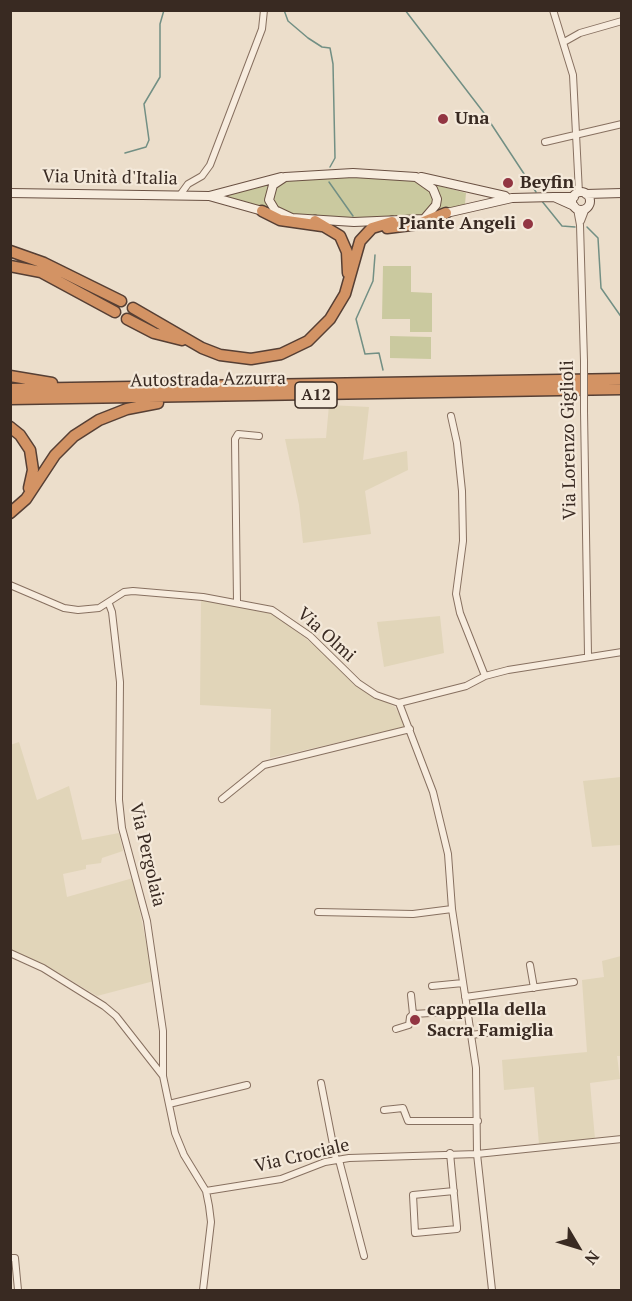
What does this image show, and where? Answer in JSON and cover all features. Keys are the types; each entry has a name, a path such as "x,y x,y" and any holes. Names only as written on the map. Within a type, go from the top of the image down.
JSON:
{"highway":[{"path":"262,211 280,220 328,227"},
{"path":"348,283 357,268 362,248 372,233 430,220 446,213"},
{"path":"315,221 340,236 346,246 348,283"},
{"path":"127,318 154,333 194,344 220,355 240,359 271,356 290,350 308,341 330,320 340,303 358,246 365,234 372,228 392,222"},
{"path":"10,255 121,301"},
{"path":"10,266 42,268 115,312"},
{"path":"133,308 194,344"},
{"path":"10,376 40,382 117,388"},
{"name":"Autostrada Azzurra","path":"10,389 621,379"},
{"name":"Autostrada Azzurra","path":"10,399 621,389"},
{"path":"10,511 26,499 56,454 74,436 99,420 127,409 152,404 220,397"},
{"path":"10,427 25,441 33,470 29,488 10,511"}],"main road":[{"name":"Via Unità d'Italia","path":"209,196 285,177 353,173 416,177 512,198"},
{"path":"283,216 272,206 269,196 273,185 285,177"},
{"path":"416,177 433,189 437,199 434,210 424,219"},
{"name":"Via Unità d'Italia","path":"10,193 209,196 283,216 315,221 392,222 424,219 512,198"},
{"path":"512,198 554,196 581,201 618,193"}],"street":[{"path":"180,195 188,184 202,176 210,165 262,29 264,10"},
{"name":"Via Lorenzo Giglioli","path":"552,10 573,75 575,137 581,201 588,656"},
{"path":"564,42 580,33 621,21"},
{"path":"545,142 575,137 621,124"},
{"path":"451,416 457,443 463,499 463,541 456,594 459,613 485,676"},
{"path":"237,602 236,439 238,434 260,436"},
{"name":"Via Olmi","path":"10,585 71,609 90,610 109,604 116,596 133,591 158,591 237,602 272,610 310,636 358,683 376,695 399,703"},
{"name":"Via Pergolaia","path":"109,604 112,612 120,682 119,800 122,828 147,921 162,1019 163,1076"},
{"path":"492,1290 477,1154 476,1068 452,909 448,854 441,821 399,703 466,686 485,676 621,652"},
{"path":"222,799 264,765 410,729"},
{"path":"318,912 413,914 452,909"},
{"path":"10,953 43,968 104,1006 116,1016 163,1076 182,1149 206,1191 211,1222 203,1290"},
{"path":"530,965 534,988"},
{"path":"465,997 574,982"},
{"path":"432,986 463,983"},
{"path":"396,1029 409,1025 413,1014 411,995"},
{"path":"413,1014 467,1011"},
{"path":"471,1035 510,1030"},
{"path":"321,1083 338,1160 364,1256"},
{"path":"169,1104 247,1085"},
{"path":"384,1110 403,1108 408,1121 478,1121"},
{"name":"Via Crociale","path":"206,1191 281,1179 338,1160 450,1153 477,1154 621,1139"},
{"path":"450,1153 454,1191 456,1230 415,1233 413,1195 454,1191"},
{"path":"10,1258 15,1258 18,1290"}],"shaded area":[{"path":"329,405 369,407 363,460 407,451 408,470 365,491 371,534 303,543 299,505 285,439 326,438"},
{"path":"201,600 274,614 323,652 354,684 395,707 406,727 270,758 271,709 200,705"},
{"path":"440,616 444,653 384,667 377,622"},
{"path":"19,742 37,800 69,786 82,840 119,833 123,851 102,858 101,863 86,865 86,869 63,874 67,897 133,878 154,981 97,996 52,969 11,950 10,745"},
{"path":"621,777 621,845 592,847 583,781"},
{"path":"621,956 622,1056 617,1056 620,1079 590,1083 595,1139 539,1144 534,1087 504,1090 502,1060 587,1052 582,980 604,977 602,961"}],"green space":[{"path":"346,176 413,181 430,189 434,202 423,216 387,219 294,215 278,207 272,197 274,188 283,181"},
{"path":"271,182 270,211 224,195"},
{"path":"429,183 466,193 465,204 430,216 435,210"},
{"path":"383,266 411,266 411,292 432,293 432,332 410,332 410,319 382,319"},
{"path":"390,336 431,337 431,359 390,358"}],"waterway":[{"path":"125,153 146,147 149,140 144,104 160,77 160,24 164,10"},
{"path":"284,10 288,21 308,38 322,47 330,48 333,64 335,158 330,167"},
{"path":"405,10 484,113 536,192"},
{"path":"329,182 353,216"},
{"path":"541,200 562,226 575,227"},
{"path":"587,227 598,238 601,288 622,318"},
{"path":"375,255 373,281 356,319 365,354 379,353 383,370"}],"place":[{"name":"Una","path":"443,119"},
{"name":"Beyfin","path":"508,183"},
{"name":"Piante Angeli","path":"528,224"},
{"name":"cappella della Sacra Famiglia","path":"415,1020"}]}
